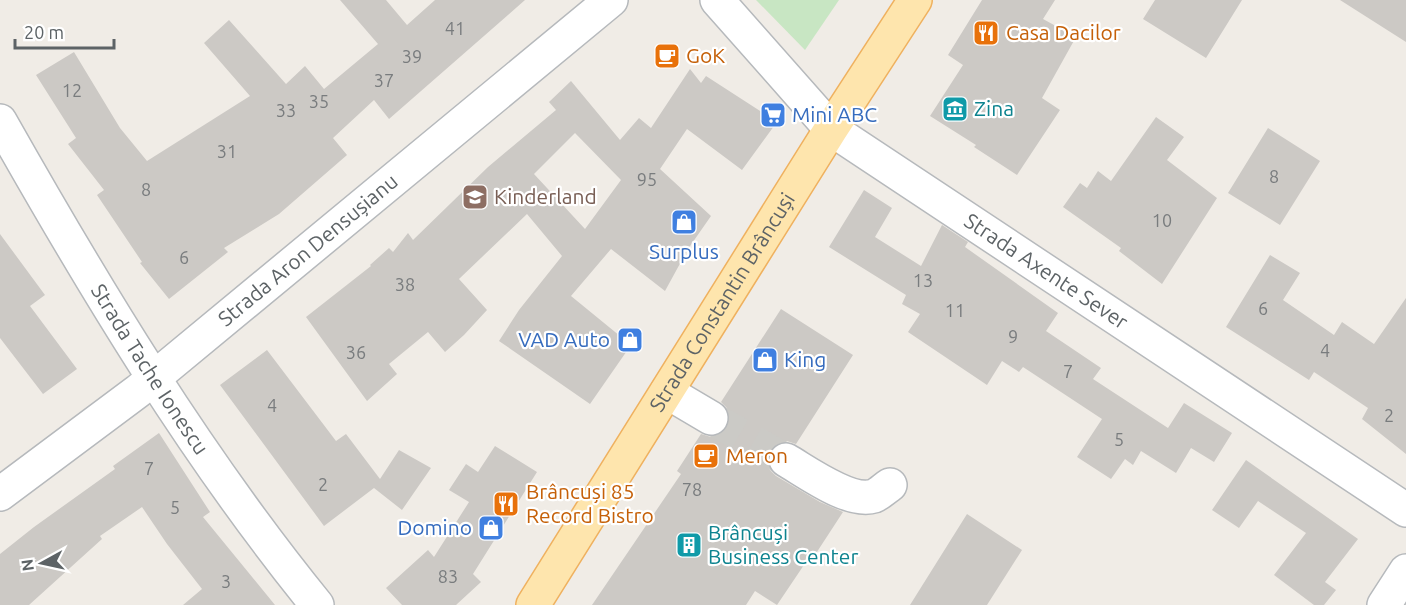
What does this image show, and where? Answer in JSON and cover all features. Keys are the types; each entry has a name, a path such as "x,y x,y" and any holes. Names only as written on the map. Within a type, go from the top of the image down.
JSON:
{"main road":[{"name":"Strada Constantin Brâncuși","path":"533,605 831,129 915,0"}],"street":[{"name":"Strada Aron Densușianu","path":"0,494 152,379 611,0"},
{"name":"Strada Axente Sever","path":"717,0 831,129 1406,510"},
{"name":"Strada Tache Ionescu","path":"0,121 152,379 221,480 277,556 317,605"},
{"path":"667,392 711,418"},
{"path":"786,460 849,495 861,497 875,495 890,485"},
{"path":"1384,605 1406,571"}],"green space":[{"path":"756,0 839,0 805,50"}],"building":[{"path":"340,0 386,0 407,25 435,0 525,0 389,119 374,100 333,138 347,155 279,214 224,248 228,252 169,299 140,263 142,262 97,195 104,190 68,144 76,138 36,75 74,52 120,128 147,161 250,96 204,43 229,20 286,84 305,66 324,89 378,44"},
{"path":"982,0 1055,0 1043,19 1076,37 1042,98 1060,110 1017,175 974,147 976,145 930,116 963,65 948,55"},
{"path":"1155,0 1242,0 1206,58 1143,19"},
{"path":"1340,0 1406,0 1406,42"},
{"path":"690,69 701,83 706,76 777,122 742,170 687,129 660,169 711,216 688,249 665,291 611,249 571,296 631,345 590,404 499,341 519,310 562,256 527,214 459,279 487,310 445,352 428,332 389,364 397,374 367,401 306,317 371,266 389,248 393,252 408,233 413,240 488,167 556,110 549,102 571,81 620,140 639,118 651,128","holes":["575,133 621,180 585,229 534,174"]},
{"path":"1156,117 1184,137 1167,160 1217,198 1162,284 1119,251 1121,248 1063,207 1080,183 1087,188 1098,171 1111,181"},
{"path":"1268,128 1320,161 1280,225 1228,193"},
{"path":"864,190 892,208 875,237 921,266 942,225 968,242 965,247 1058,313 1046,331 1101,368 1093,379 1168,428 1184,403 1232,433 1214,462 1191,448 1176,473 1141,451 1133,465 1125,459 1111,479 1077,457 1102,419 1023,367 1019,372 1002,361 987,385 908,332 920,314 902,304 906,295 829,247"},
{"path":"0,234 45,295 30,306 77,369 43,394 0,338"},
{"path":"1270,255 1300,273 1283,300 1334,335 1342,322 1374,344 1406,298 1406,454 1362,419 1368,408 1314,372 1309,380 1226,327"},
{"path":"781,309 853,355 796,444 787,441 777,443 770,450 767,459 769,469 776,476 820,502 843,512 813,558 810,556 777,605 755,591 746,605 592,605 681,474 677,471 701,434 711,437 720,435 727,428 730,418 727,408 721,402"},
{"path":"267,350 336,441 346,434 380,479 399,450 431,468 402,510 374,488 324,526 220,385"},
{"path":"159,433 210,512 203,517 275,605 183,605 202,589 142,507 100,536 102,539 29,605 0,605 0,554 115,469 113,466"},
{"path":"495,446 537,472 473,574 481,582 456,605 402,605 386,588 428,550 434,557 469,502 449,490 466,464 478,472"},
{"path":"1246,460 1358,539 1325,582 1336,590 1324,605 1314,605 1274,575 1306,533 1258,501 1239,528 1212,510"},
{"path":"967,514 1022,550 987,605 910,605"}],"tunnel":[{"path":"711,418 786,460"}],"place":[{"name":"Casa Dacilor","path":"986,33"},
{"name":"GoK","path":"667,56"},
{"name":"Zina","path":"955,109"},
{"name":"Mini ABC","path":"773,115"},
{"name":"Kinderland","path":"475,197"},
{"name":"Surplus","path":"684,222"},
{"name":"VAD Auto","path":"630,340"},
{"name":"King","path":"765,360"},
{"name":"Meron","path":"706,456"},
{"name":"Brâncuși 85 Record Bistro","path":"506,504"},
{"name":"Domino","path":"491,528"},
{"name":"Brâncuși Business Center","path":"689,545"}]}
